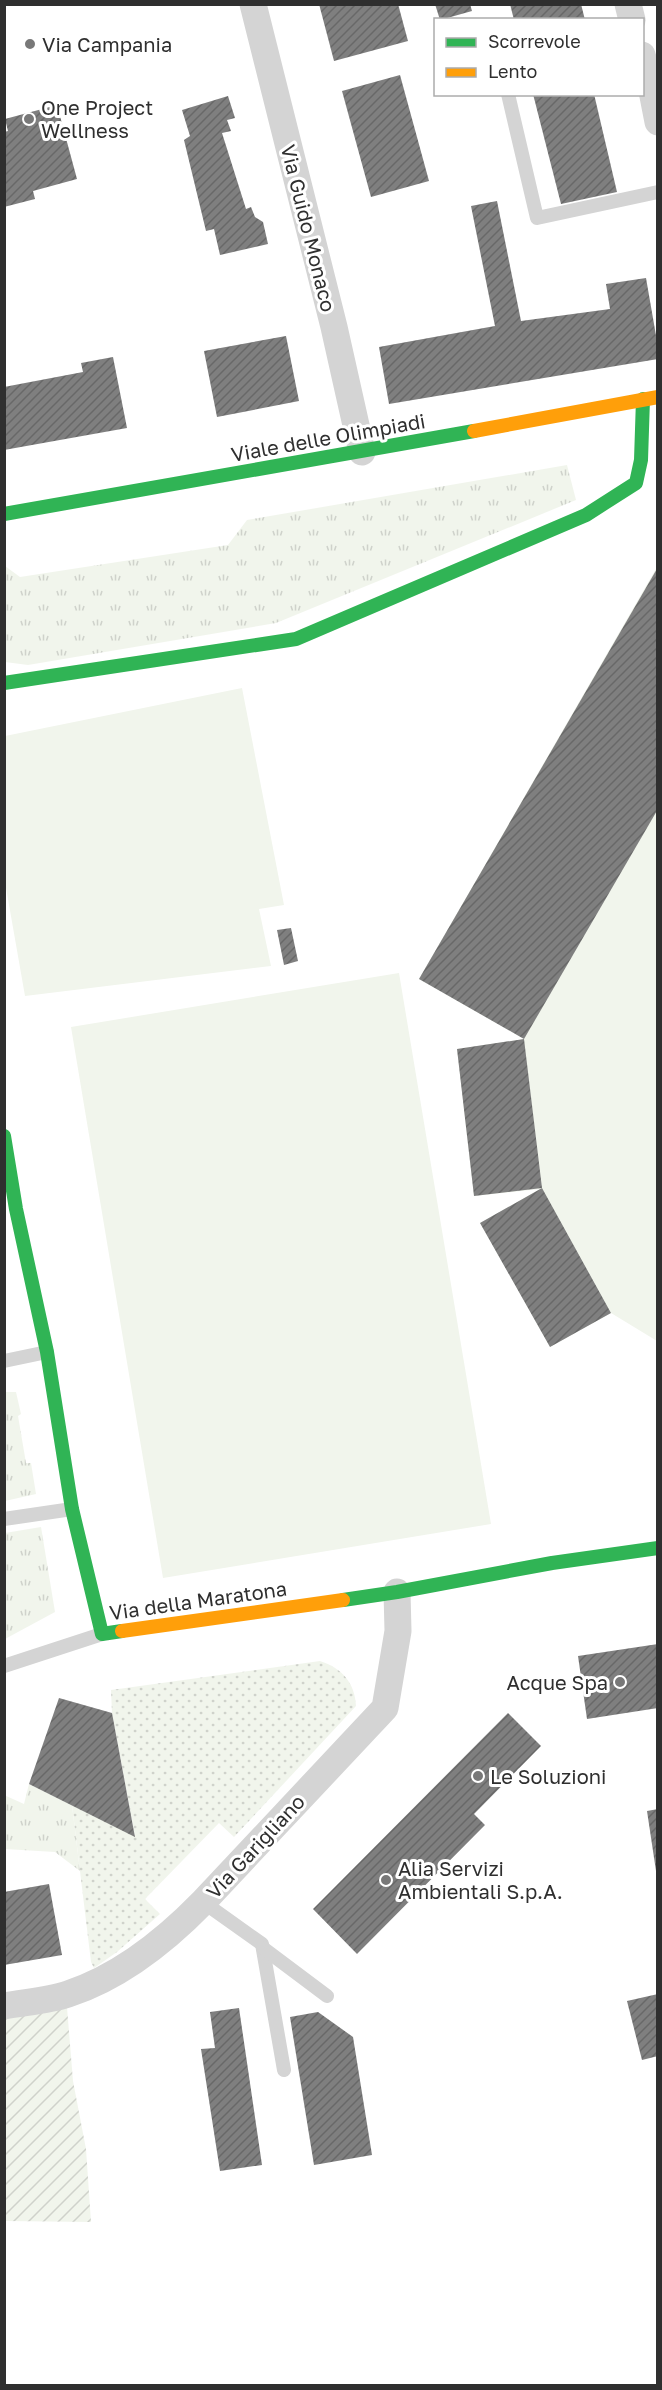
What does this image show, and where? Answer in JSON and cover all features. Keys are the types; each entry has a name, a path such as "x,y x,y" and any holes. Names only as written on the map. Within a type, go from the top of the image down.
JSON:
{"street":[{"name":"Via Guido Monaco","path":"253,4 363,452"},
{"path":"644,60 654,85 657,122"},
{"name":"Viale delle Olimpiadi","path":"4,514 363,452 657,397"},
{"path":"4,683 296,639 586,515 647,476 641,459 643,399"},
{"name":"Via della Maratona","path":"4,1136 10,1209 47,1352 72,1509 102,1634 397,1592 552,1563 657,1548"},
{"name":"Via Garigliano","path":"4,2006 66,1995 100,1982 133,1962 203,1902 385,1708 398,1630 397,1592"}],"lane":[{"path":"508,96 537,218 657,192"},
{"path":"4,1361 47,1352"},
{"path":"4,1519 72,1509"},
{"path":"4,1666 102,1634"},
{"path":"203,1902 262,1944 284,2070"},
{"path":"263,1948 327,1996"}],"green space":[{"path":"567,465 576,500 276,623 28,665 5,662 5,566 20,577 228,545 247,520"},
{"path":"657,567 657,1341 611,1313 550,1347 480,1223 540,1189 474,1196 457,1049 524,1039 419,979"},
{"path":"242,688 284,905 259,909 271,966 25,996 5,882 5,736"},
{"path":"399,973 491,1524 163,1578 71,1027"},
{"path":"5,1392 16,1392 21,1414 18,1416 26,1463 31,1463 36,1494 5,1501"},
{"path":"41,1527 55,1612 5,1639 5,1533"},
{"path":"320,1661 335,1668 346,1678 353,1690 356,1706 234,1837 219,1823 145,1899 160,1914 117,1952 94,1968 91,1962 72,1805 135,1836 112,1713 111,1690"},
{"path":"29,1784 72,1805 80,1871 55,1852 5,1849 4,1795 24,1804"},
{"path":"66,1995 73,2081 86,2149 91,2222 5,2221 5,2006"}],"building":[{"path":"319,4 398,4 408,41 334,61"},
{"path":"435,4 470,4 472,11 439,18"},
{"path":"510,4 581,4 584,18 514,18"},
{"path":"400,75 429,181 371,197 342,91"},
{"path":"228,96 235,118 227,120 231,131 222,133 246,209 251,207 255,217 263,222 268,244 220,255 214,229 206,231 184,140 190,136 182,110"},
{"path":"534,96 594,96 617,192 561,204"},
{"path":"57,105 77,179 33,191 35,199 4,207 4,132 8,131 5,119"},
{"path":"497,201 521,321 610,309 606,284 646,278 658,359 389,404 379,347 495,326 471,206"},
{"path":"286,336 299,401 217,417 204,351"},
{"path":"113,357 127,428 4,450 4,387 83,372 81,363"},
{"path":"658,567 658,809 524,1039 419,979"},
{"path":"291,928 298,961 284,965 277,930"},
{"path":"524,1039 542,1188 474,1196 457,1049"},
{"path":"542,1188 611,1313 550,1347 480,1223"},
{"name":"Acque Spa","path":"658,1644 658,1708 587,1719 578,1656"},
{"path":"59,1698 112,1713 135,1837 29,1784"},
{"path":"508,1713 541,1746 474,1814 485,1825 357,1954 313,1909"},
{"path":"658,1809 658,1871 656,1871 647,1811"},
{"path":"49,1884 62,1955 4,1965 4,1892"},
{"path":"658,1994 658,2056 642,2060 627,2001"},
{"path":"239,2008 262,2165 220,2171 201,2049 215,2048 210,2012"},
{"path":"318,2012 353,2037 372,2155 314,2165 290,2017"}],"traffic: fast":[{"path":"4,683 296,639 586,515 636,483 641,460 643,399"},
{"path":"4,514 474,431"},
{"path":"4,1136 16,1209 47,1352 72,1509 102,1634 122,1631"},
{"path":"343,1600 552,1563 658,1548"}],"traffic: slow":[{"path":"474,431 658,397"},
{"path":"122,1631 343,1600"}],"place":[{"name":"Via Campania","path":"30,44"},
{"name":"One Project Wellness","path":"29,119"},
{"name":"Acque Spa","path":"620,1682"},
{"name":"Le Soluzioni","path":"478,1776"},
{"name":"Alia Servizi Ambientali S.p.A.","path":"386,1880"}]}
